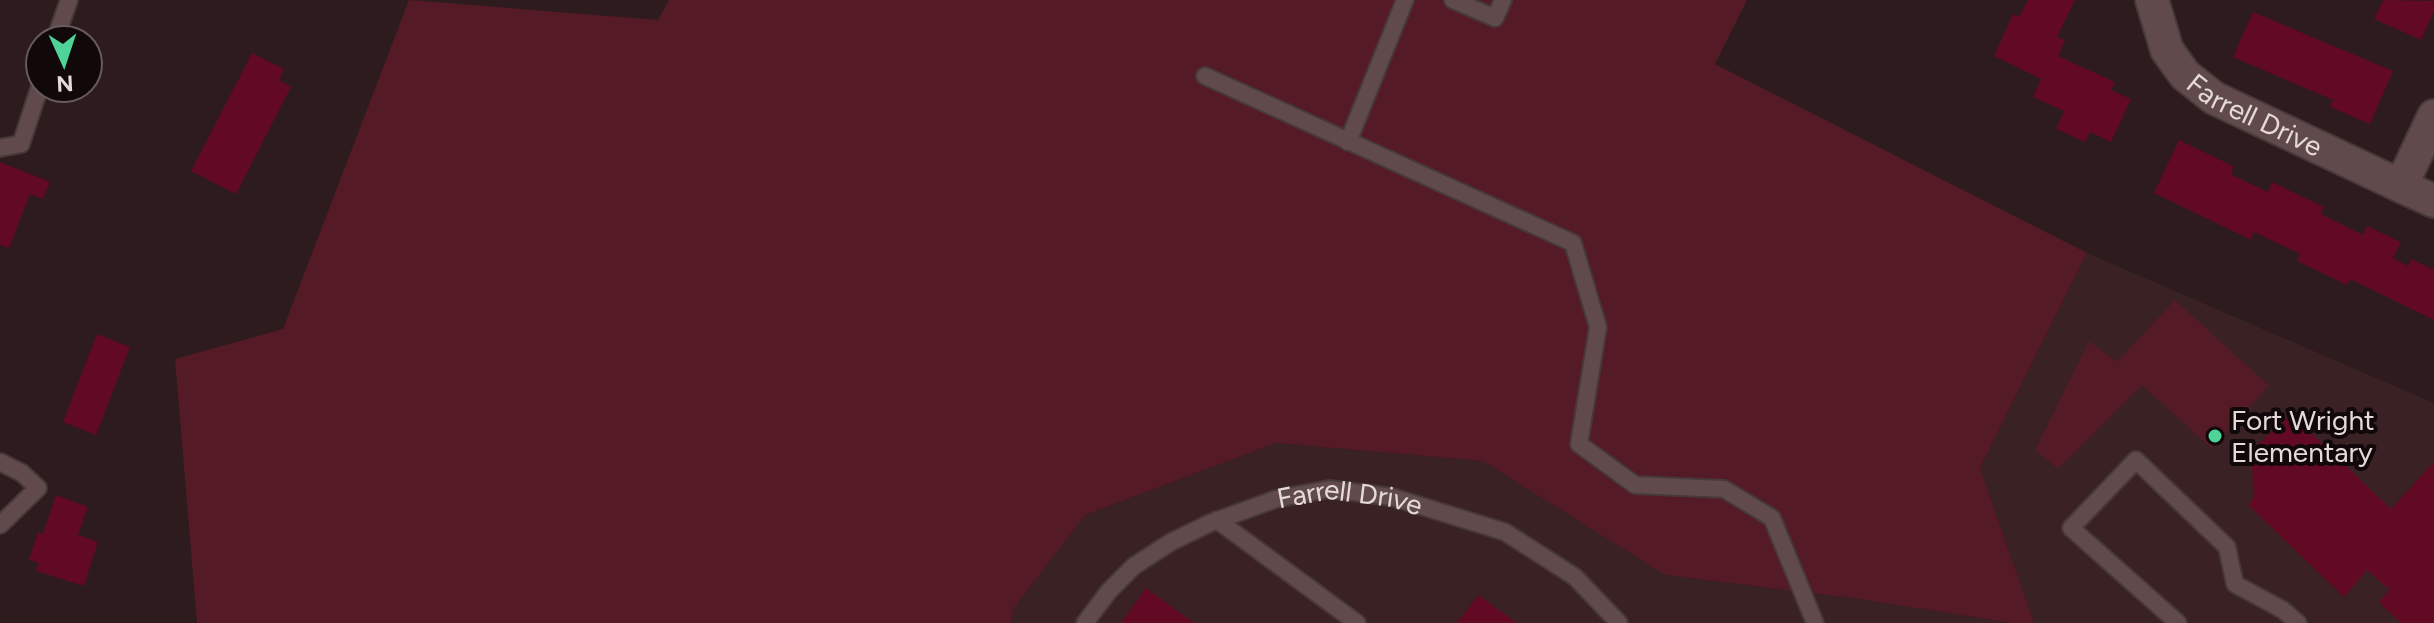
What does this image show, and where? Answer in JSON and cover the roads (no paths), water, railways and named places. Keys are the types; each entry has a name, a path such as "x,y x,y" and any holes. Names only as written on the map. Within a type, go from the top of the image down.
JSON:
{"street":[{"name":"Farrell Drive","path":"2152,0 2167,50 2185,75 2214,98 2434,201"},
{"path":"2401,186 2434,116"}],"lane":[{"path":"61,24 69,0"},
{"path":"1348,142 1405,0"},
{"path":"1453,0 1495,18 1503,0"},
{"path":"1205,76 1573,243 1598,327 1579,444 1635,485 1724,489 1772,518 1815,623"},
{"path":"0,148 21,144 34,104"},
{"path":"2178,623 2071,528 2136,460 2227,547 2235,584 2283,610 2298,623"},
{"path":"0,462 22,473 38,488 0,525"},
{"name":"Farrell Drive","path":"1085,623 1109,591 1134,566 1171,542 1217,520 1276,499 1329,489 1392,497 1505,532 1575,577 1619,623"},
{"path":"1217,520 1357,623"}],"place":[{"name":"Fort Wright Elementary","path":"2215,436"}]}
